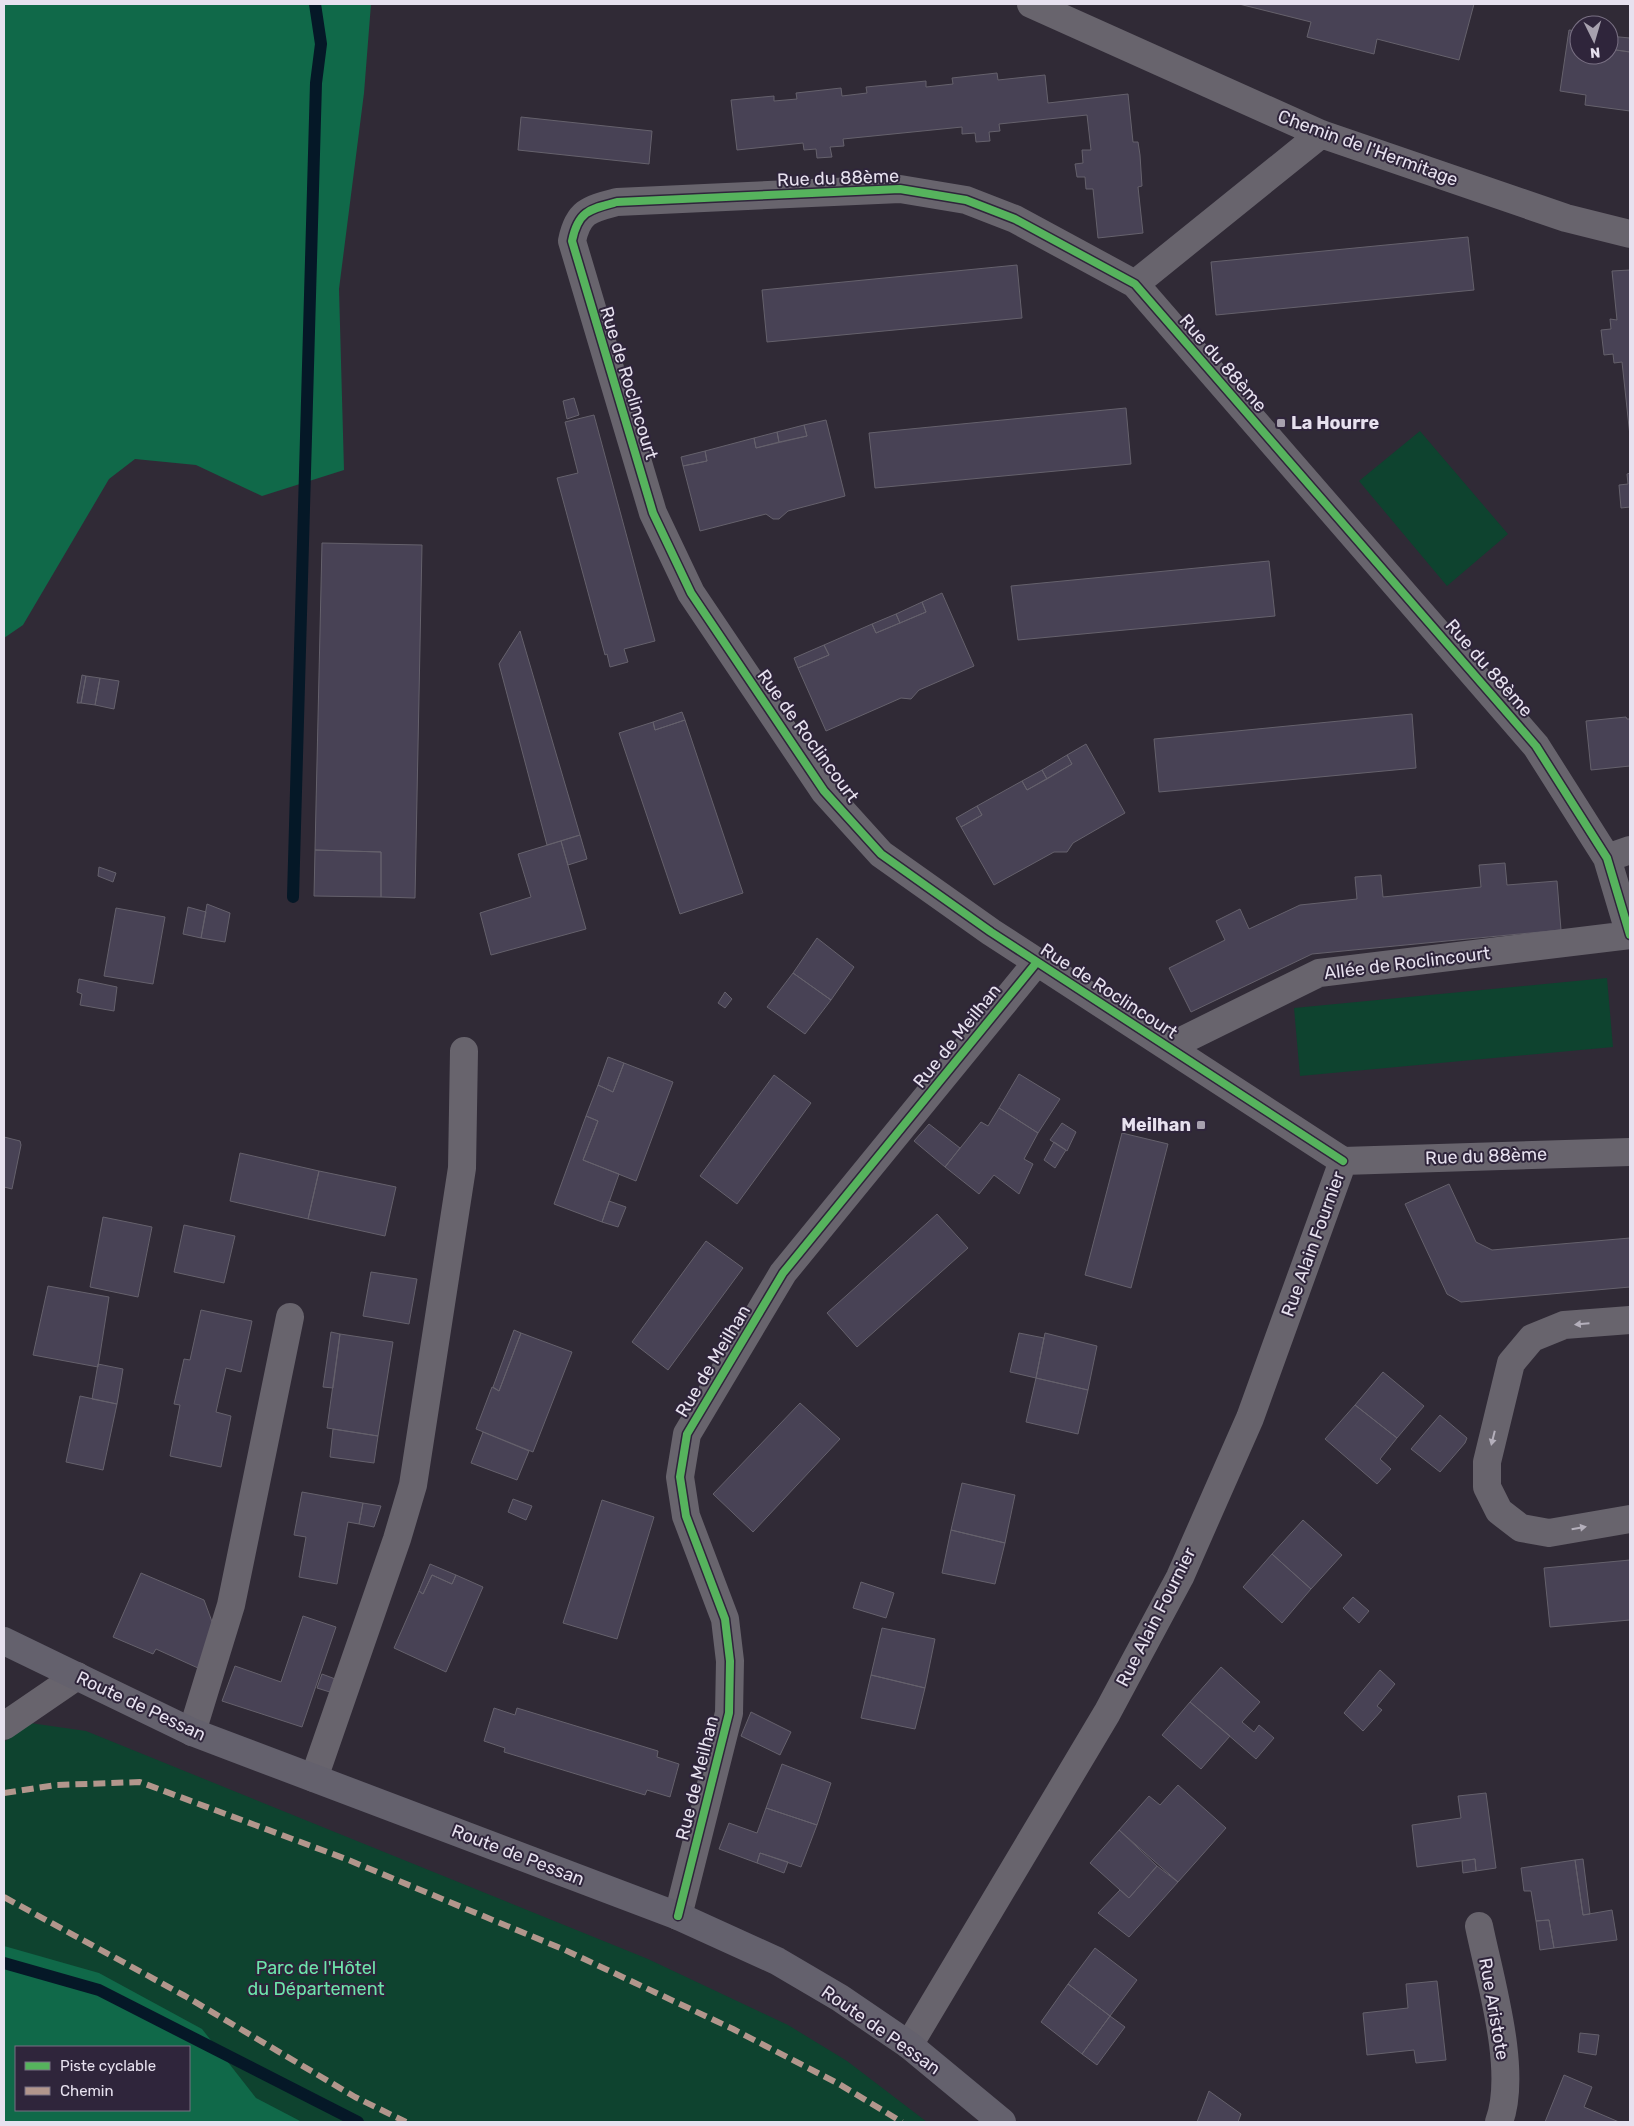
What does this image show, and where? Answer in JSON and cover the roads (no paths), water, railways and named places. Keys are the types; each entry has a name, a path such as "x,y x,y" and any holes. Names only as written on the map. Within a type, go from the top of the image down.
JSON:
{"main road":[{"name":"Route de Pessan","path":"4,1641 192,1732 678,1916 777,1961 840,1998 909,2045 1002,2122"}],"street":[{"name":"Chemin de l'Hermitage","path":"1031,4 1321,134 1566,218 1630,234"},
{"path":"1135,284 1321,134"},
{"name":"Rue du 88ème","path":"575,226 588,210 616,202 900,189 966,200 1015,219 1135,284 1536,746 1619,854 1630,935"},
{"name":"Rue de Roclincourt","path":"575,226 572,241 578,264 652,513 691,593 824,791 881,854 991,932 1342,1160"},
{"name":"Allée de Roclincourt","path":"1170,1047 1319,973 1630,935"},
{"name":"Rue de Meilhan","path":"678,1916 730,1713 730,1661 725,1619 686,1516 680,1477 687,1434 783,1273 1037,962"},
{"path":"314,1778 397,1539 413,1485 423,1434 462,1168 464,1051"},
{"name":"Rue du 88ème","path":"1342,1160 1630,1152"},
{"name":"Rue Alain Fournier","path":"909,2045 1107,1713 1180,1577 1250,1418 1342,1160"},
{"path":"192,1732 231,1606 290,1317"},
{"path":"1630,1320 1564,1325 1532,1338 1511,1362 1487,1462 1488,1487 1499,1511 1521,1528 1549,1533 1630,1519"},
{"path":"4,1726 77,1676"},
{"name":"Rue Aristote","path":"1479,1926 1506,2058 1504,2109 1499,2122"}],"waterway":[{"path":"293,897 316,83 321,44 315,4"},
{"path":"4,1963 99,1990 358,2122"}],"place":[{"name":"La Hourre","path":"1281,423"},
{"name":"Meilhan","path":"1201,1125"}],"park label":[{"name":"Parc de l'Hôtel du Département","path":"316,1978"}]}
